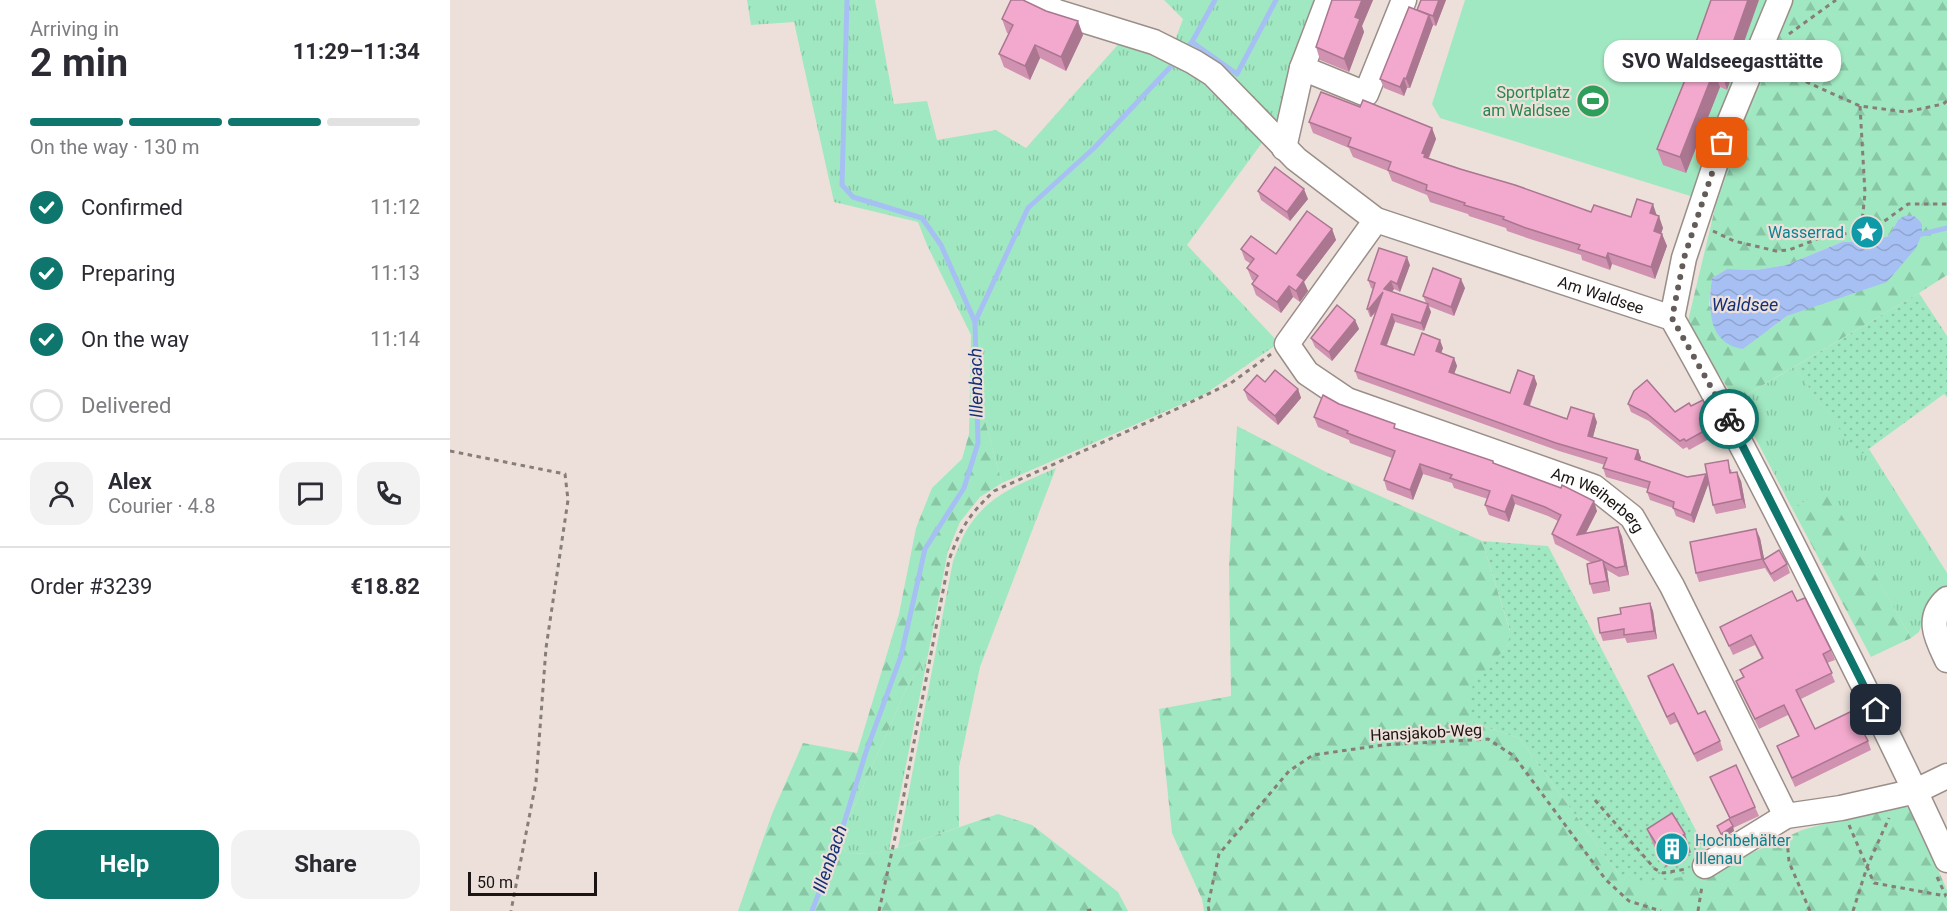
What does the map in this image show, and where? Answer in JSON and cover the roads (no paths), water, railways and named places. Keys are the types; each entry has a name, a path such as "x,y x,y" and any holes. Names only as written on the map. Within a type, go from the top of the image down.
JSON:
{"street":[{"name":"Am Waldsee","path":"1034,0 1057,12 1154,42 1213,74 1296,159 1376,220 1672,318"},
{"path":"1284,148 1302,69 1328,0"},
{"path":"1302,69 1366,94 1404,0"},
{"path":"1780,0 1729,123 1684,258 1672,318 1720,401 1908,792 1947,860"},
{"name":"Am Weiherberg","path":"1376,220 1287,344 1307,373 1347,400 1594,487 1632,517 1672,586 1786,816"},
{"path":"1947,599 1935,618 1935,635 1947,660"},
{"path":"1705,866 1786,816 1841,808 1908,792 1947,776"}],"water":[{"name":"Waldsee","path":"1904,216 1914,216 1919,220 1922,224 1922,234 1916,248 1887,282 1787,316 1743,349 1731,345 1716,332 1712,322 1710,300 1712,278 1727,269 1756,270 1786,265 1842,242 1867,242 1889,236 1898,220"}],"waterway":[{"path":"847,0 842,185 853,197 922,218 941,245 975,322"},
{"path":"1192,42 1215,0"},
{"name":"Illenbach","path":"1186,49 1192,42 1237,74 1276,0"},
{"name":"Illenbach","path":"812,911 836,849 866,752 901,656 925,549 964,488 978,443 975,322 1028,208 1094,148 1176,61"},
{"path":"1922,234 1947,228"}],"place":[{"name":"Sportplatz am Waldsee","path":"1593,101"},
{"name":"SVO Waldseegasttätte","path":"1722,143"},
{"name":"Wasserrad","path":"1867,232"},
{"name":"Hochbehälter Illenau","path":"1672,849"}]}
